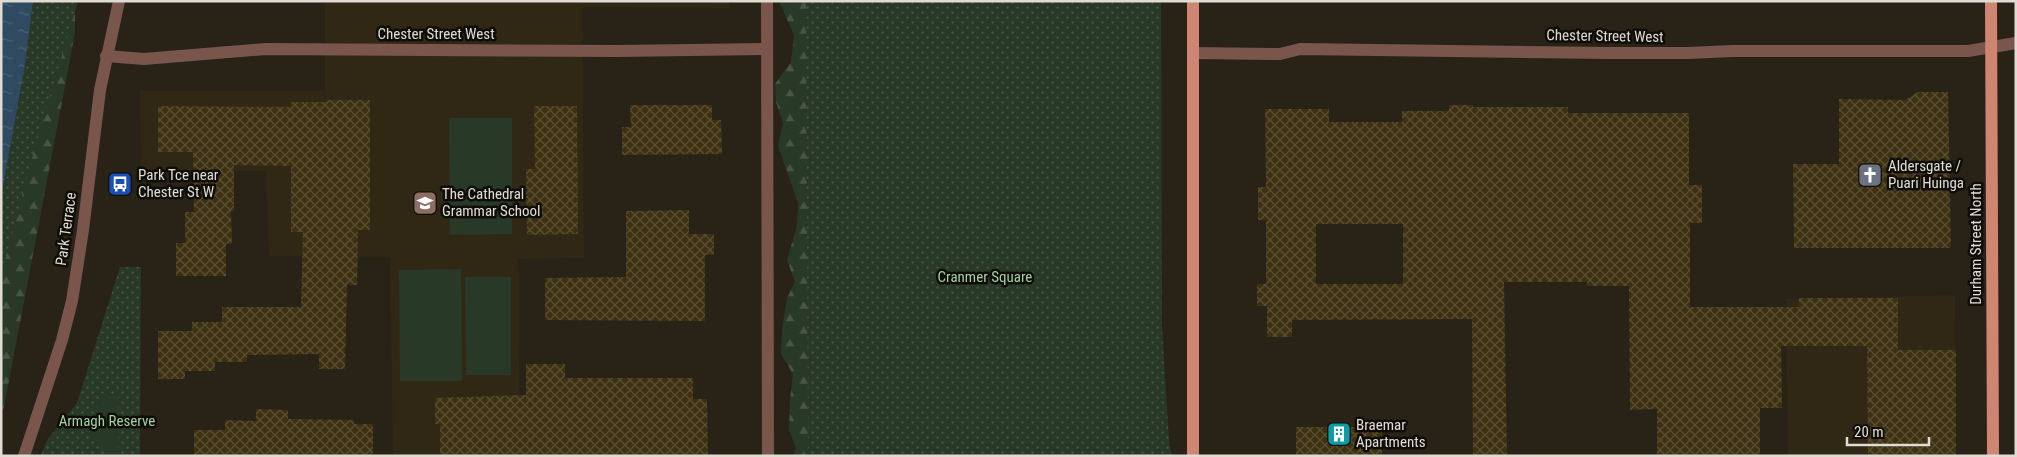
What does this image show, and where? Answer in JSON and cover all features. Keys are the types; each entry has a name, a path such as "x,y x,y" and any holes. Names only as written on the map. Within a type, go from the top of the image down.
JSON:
{"main road":[{"path":"1193,1 1193,456"},
{"name":"Durham Street North","path":"1991,1 1993,456"}],"street":[{"name":"Park Terrace","path":"24,456 62,340 73,293 106,56 119,1"},
{"path":"767,1 768,456"},
{"name":"Chester Street West","path":"1194,53 1280,54 1300,49 1689,53 1732,50 1968,50 2016,43"},
{"name":"Chester Street West","path":"106,56 144,59 266,49 767,49"}],"shaded area":[{"name":"The Cathedral Grammar School","path":"325,1 729,1 729,8 582,7 584,258 518,259 520,456 393,456 390,257 269,256 266,171 141,172 140,91 325,91"},
{"path":"1955,295 1956,456 1788,456 1786,299"}],"green space":[{"path":"1,1 75,1 75,33 4,407 1,413"},
{"path":"1,1 78,1 37,140 1,275"},
{"path":"779,1 875,1 905,456 793,456 796,448 789,430 793,374 781,354 782,329 787,298 795,282 787,260 797,226 798,203 778,146 783,123 776,102 775,84 791,62 794,35"},
{"name":"Cranmer Square","path":"806,1 1161,1 1162,327 1169,442 1172,456 808,456"},
{"path":"449,118 512,118 512,234 450,235"},
{"name":"Armagh Reserve","path":"120,267 141,267 140,456 41,456 47,440 77,403"},
{"path":"461,269 462,381 400,381 399,270"},
{"path":"465,277 511,277 511,375 466,375"},
{"path":"101,393 118,395 118,456 115,456 89,434"}],"water":[{"path":"1,1 33,1 25,64 1,197"}],"building":[{"name":"Aldersgate / Puari Huinga","path":"1918,92 1948,92 1951,248 1794,248 1793,164 1839,164 1839,99 1905,100"},
{"path":"326,100 370,100 370,230 358,230 357,285 347,285 345,369 319,369 319,354 247,355 247,362 215,362 215,371 185,371 185,379 158,379 158,331 192,331 192,322 222,322 222,307 301,307 303,232 291,232 291,166 234,165 234,211 231,211 232,244 226,244 226,276 176,276 176,243 185,243 185,212 194,212 193,152 158,152 158,106 291,107 291,102 326,102"},
{"path":"630,105 712,105 712,120 721,120 722,154 622,155 622,127 631,127"},
{"path":"1449,105 1473,105 1473,107 1568,107 1568,113 1689,113 1689,185 1702,185 1702,223 1690,223 1690,307 1799,307 1799,298 1898,298 1898,350 1956,350 1956,456 1868,456 1867,346 1781,346 1782,408 1760,408 1760,456 1657,456 1657,409 1630,410 1629,286 1587,286 1587,282 1504,282 1507,456 1473,456 1472,319 1292,320 1292,337 1267,337 1267,306 1257,306 1257,284 1266,284 1266,220 1258,220 1258,187 1266,187 1265,109 1329,109 1329,122 1402,122 1402,111 1449,111","holes":["1316,224 1403,224 1403,284 1316,284"]},
{"path":"534,106 577,106 578,234 527,235 526,169 535,169"},
{"path":"689,210 689,234 714,234 714,255 705,255 705,321 545,320 545,278 626,277 626,211"},
{"path":"526,364 565,364 565,378 693,378 693,399 707,399 708,456 440,456 440,424 435,424 435,398 526,395"},
{"path":"256,409 288,410 288,419 354,420 354,424 373,424 373,456 194,456 194,430 225,430 225,420 256,421"},
{"name":"Braemar Apartments","path":"1296,427 1382,427 1382,456 1296,456"}],"place":[{"name":"Aldersgate / Puari Huinga","path":"1870,175"},
{"name":"Park Tce near Chester St W","path":"120,184"},
{"name":"The Cathedral Grammar School","path":"425,203"},
{"name":"Braemar Apartments","path":"1339,434"}]}
